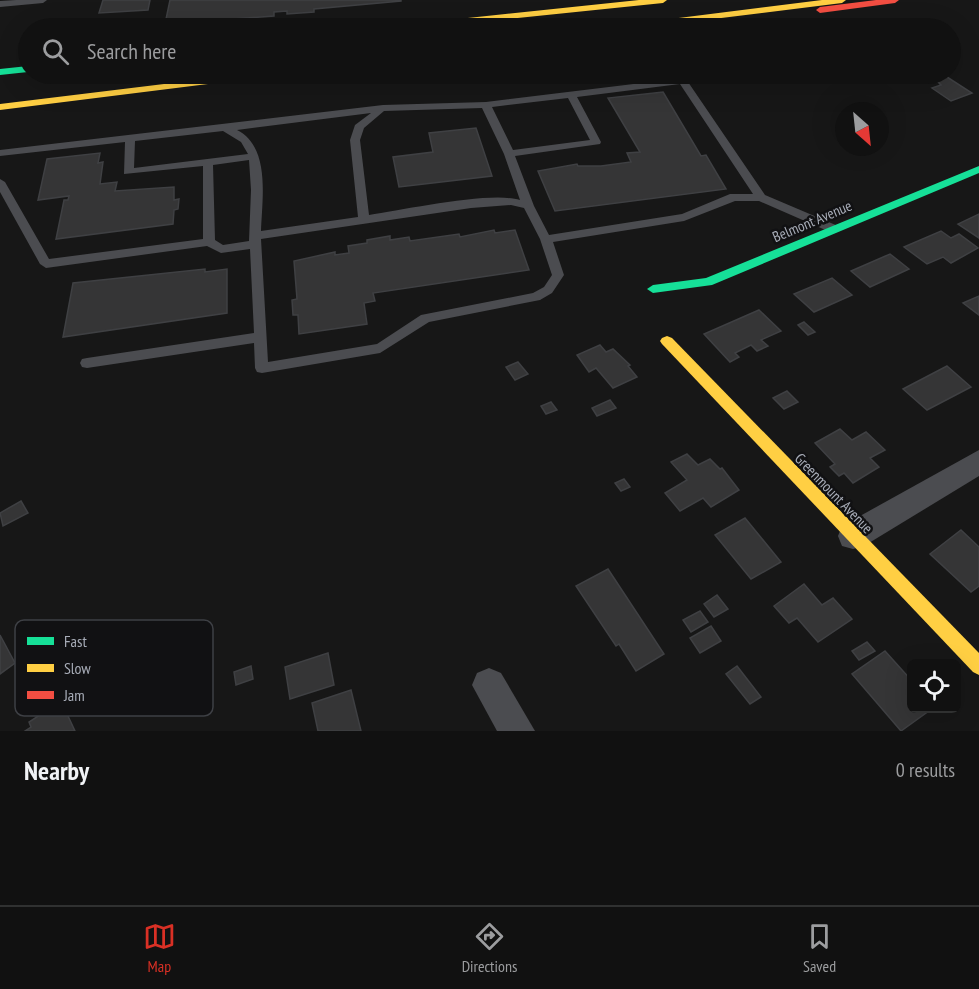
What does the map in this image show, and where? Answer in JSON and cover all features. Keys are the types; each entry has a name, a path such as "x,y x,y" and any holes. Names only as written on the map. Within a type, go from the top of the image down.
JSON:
{"main road":[{"path":"495,18 663,0"},
{"path":"705,18 842,0"},
{"path":"716,18 818,10 896,0"},
{"path":"0,72 18,70"},
{"path":"0,107 185,84"},
{"name":"Belmont Avenue","path":"653,289 708,282 979,169"},
{"name":"Greenmount Avenue","path":"667,340 979,666"}],"street":[{"path":"853,536 979,462"},
{"path":"489,686 517,731"}],"lane":[{"path":"0,4 51,0"},
{"path":"0,153 383,108 486,105 657,84"},
{"path":"685,84 761,198"},
{"path":"509,154 596,142 571,94"},
{"path":"224,128 240,134 252,148 256,183 256,240 262,368 380,348 426,318 536,297 548,290 558,275 546,239 528,206 509,154 486,105"},
{"path":"364,219 355,140 359,127 383,108"},
{"path":"130,138 128,172 253,156"},
{"path":"208,162 209,242"},
{"path":"0,182 46,264 209,242 221,249 364,219 511,201 528,206"},
{"path":"546,239 684,217 734,197 761,198 834,229"},
{"path":"87,363 261,337"}],"building":[{"path":"103,0 150,0 148,10 99,13"},
{"path":"170,0 401,0 314,9 314,12 287,14 287,11 274,12 274,16 166,18"},
{"path":"958,84 972,93 951,101 932,88"},
{"path":"663,92 701,156 706,155 726,189 555,211 538,171 577,164 578,166 601,166 631,162 627,153 640,152 608,98"},
{"path":"476,128 492,176 399,187 393,157 433,152 429,133"},
{"path":"100,153 98,163 103,162 100,184 117,182 115,191 174,187 174,200 179,199 178,209 174,210 173,224 56,239 64,200 68,200 69,196 38,200 47,159"},
{"path":"979,214 979,238 958,224"},
{"path":"494,230 495,233 515,230 529,270 373,293 375,301 364,303 367,324 299,334 298,315 293,315 292,300 297,299 294,261 335,252 335,255 349,253 348,246 390,236 390,240 409,237 410,241 459,234 460,237"},
{"path":"941,231 951,238 959,234 978,248 951,263 943,257 927,264 904,247"},
{"path":"890,254 909,269 870,287 851,271"},
{"path":"205,269 205,272 227,269 227,313 63,337 73,283"},
{"path":"832,278 852,295 814,312 794,294"},
{"path":"979,296 979,315 963,303"},
{"path":"759,310 781,331 761,340 768,346 757,351 751,345 735,353 739,357 730,362 704,334"},
{"path":"804,322 815,332 808,335 798,325"},
{"path":"600,345 606,352 613,349 630,365 628,366 637,377 613,388 596,368 589,372 577,355"},
{"path":"518,362 528,374 515,380 506,367"},
{"path":"947,366 971,387 927,410 903,389"},
{"path":"787,391 798,402 784,409 773,398"},
{"path":"610,400 616,408 597,416 592,408"},
{"path":"551,402 557,410 546,414 541,406"},
{"path":"840,429 852,440 866,432 885,450 870,458 879,467 853,483 844,473 839,476 830,467 835,464 815,443"},
{"path":"687,454 698,465 710,459 720,469 722,468 739,490 711,507 703,498 680,511 665,493 687,480 671,462"},
{"path":"624,479 630,487 621,491 615,483"},
{"path":"21,501 28,513 3,526 0,513"},
{"path":"745,518 781,562 751,579 715,535"},
{"path":"961,530 979,547 979,586 971,592 930,554"},
{"path":"608,569 664,654 636,671 619,644 616,646 576,586"},
{"path":"804,584 822,605 833,598 852,619 818,642 797,618 789,623 774,606"},
{"path":"717,595 728,609 714,617 704,604"},
{"path":"700,611 708,622 691,632 683,620"},
{"path":"711,626 721,641 700,653 690,638"},
{"path":"0,635 15,663 0,674"},
{"path":"867,642 875,651 859,660 852,651"},
{"path":"885,651 907,675 907,713 926,713 901,731 852,674"},
{"path":"328,653 334,685 290,699 285,667"},
{"path":"251,666 253,679 236,685 234,672"},
{"path":"737,666 761,697 750,704 726,674"},
{"path":"351,690 361,731 318,731 312,703"},
{"path":"38,716 68,716 75,731 25,731 31,727 29,722"}],"traffic: fast":[{"path":"0,72 18,70"},
{"path":"653,289 708,282 979,169"}],"traffic: slow":[{"path":"495,18 663,0"},
{"path":"701,18 842,0"},
{"path":"0,107 185,84"},
{"path":"667,341 979,666"}],"traffic: jam":[{"path":"820,10 895,0"}]}
